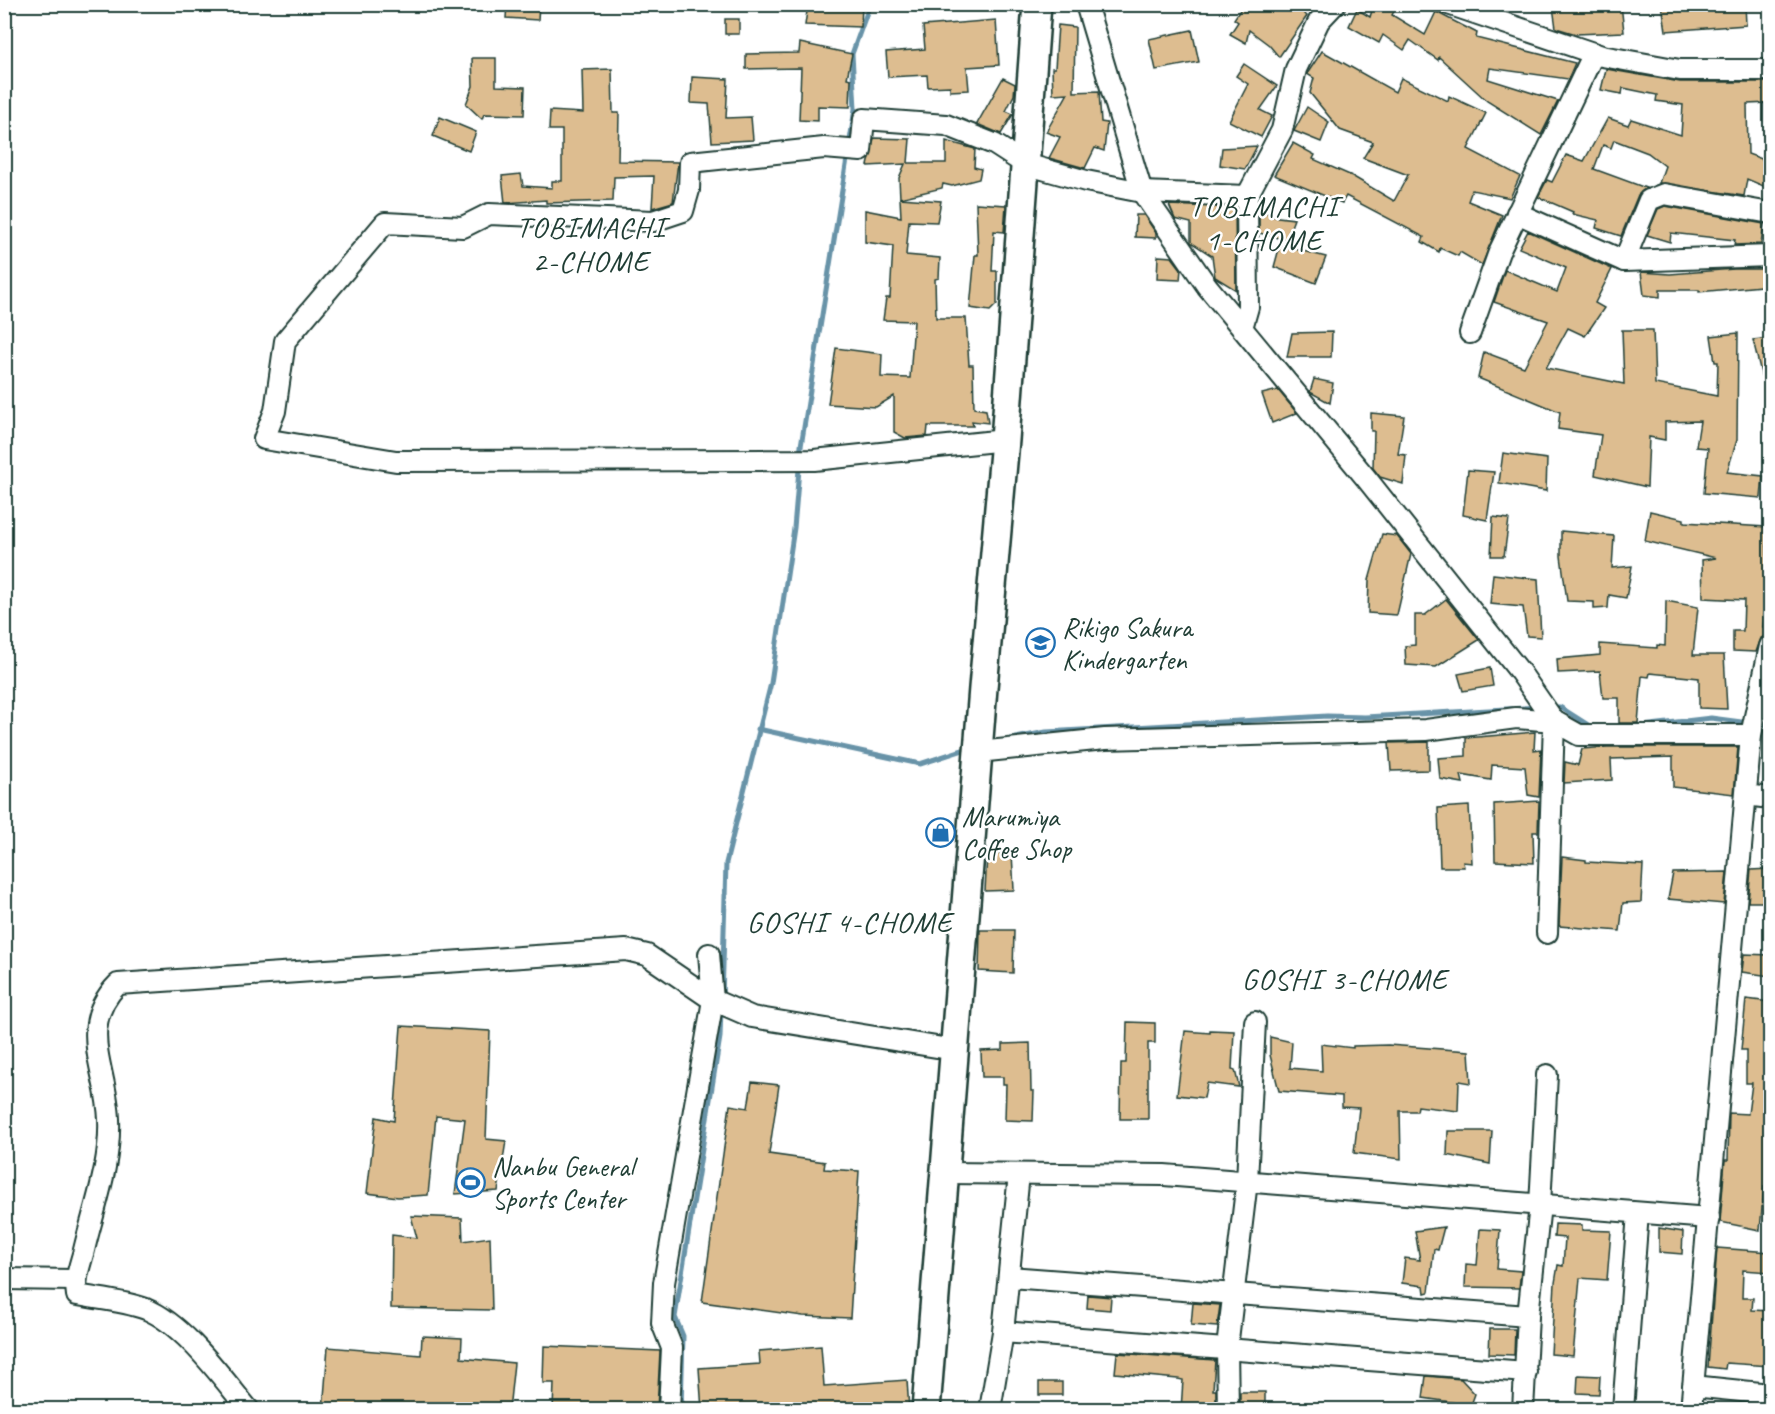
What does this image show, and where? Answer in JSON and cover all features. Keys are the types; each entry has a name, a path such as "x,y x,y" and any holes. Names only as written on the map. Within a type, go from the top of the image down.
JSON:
{"street":[{"path":"926,1410 1038,4"},
{"path":"1086,4 1142,192 1207,286 1373,487 1520,672 1554,721 1547,933"},
{"path":"1448,4 1594,53 1680,70 1770,70"},
{"path":"1242,328 1248,307 1247,196 1282,130 1296,69 1324,8"},
{"path":"1470,333 1499,252 1594,53"},
{"path":"1005,440 814,460 396,460 264,439 275,411 285,341 385,223 463,227 489,214 653,221 683,211 689,190 690,162 824,148 861,151 864,119 946,125 994,144 1025,164 1086,181 1142,192 1247,196"},
{"path":"1624,261 1649,200 1664,194 1770,213"},
{"path":"1517,213 1624,261 1770,256"},
{"path":"1691,1410 1750,735 1770,646"},
{"path":"978,752 1105,739 1426,730 1516,718 1554,721 1579,735 1750,735"},
{"path":"1746,795 1770,798"},
{"path":"249,1410 207,1359 174,1328 147,1309 77,1295 74,1280 106,1159 109,1119 95,1044 97,1015 106,996 118,984 626,950 647,955 713,1000 752,1017 955,1050"},
{"path":"669,1410 672,1348 662,1323 664,1283 713,1000 709,954"},
{"path":"1228,1410 1227,1348 1247,1182 1256,1022"},
{"path":"1523,1410 1528,1316 1540,1205 1546,1075"},
{"path":"945,1173 1164,1175 1709,1218"},
{"path":"990,1410 1004,1332 1019,1174"},
{"path":"1623,1410 1638,1213"},
{"path":"1009,1277 1528,1316"},
{"path":"4,1279 74,1280"},
{"path":"1004,1332 1526,1372"},
{"path":"1693,1386 1770,1394"}],"building":[{"path":"507,4 539,4 538,20 506,18"},
{"path":"808,4 862,4 861,27 805,25"},
{"path":"1244,4 1295,4 1307,16 1279,57 1269,45 1249,30 1246,43 1230,34 1238,22 1234,19"},
{"path":"1374,4 1398,4 1392,15 1425,35 1436,12 1477,33 1476,38 1575,63 1568,79 1490,68 1488,79 1558,101 1541,135 1487,101 1439,57 1438,60 1410,40 1404,50 1383,35 1379,43 1349,26 1357,9 1370,17"},
{"path":"1621,4 1624,32 1576,34 1556,28 1553,7"},
{"path":"1662,4 1745,4 1746,25 1666,31"},
{"path":"725,19 739,19 739,34 725,34"},
{"path":"996,20 999,65 967,67 969,90 950,91 950,86 928,87 927,75 888,77 886,52 925,49 923,26"},
{"path":"1058,25 1075,27 1074,92 1099,91 1101,122 1107,123 1104,151 1095,148 1085,168 1049,158 1060,137 1046,132 1068,93 1053,94 1052,68 1055,68"},
{"path":"1192,30 1199,62 1156,70 1149,39"},
{"path":"800,43 852,54 847,78 851,79 850,107 818,106 818,121 799,120 801,68 746,69 746,54 799,53"},
{"path":"1322,51 1395,92 1401,78 1448,101 1449,96 1486,113 1468,149 1520,176 1510,198 1472,190 1468,201 1502,215 1482,265 1460,252 1458,256 1440,248 1439,252 1422,242 1424,237 1346,196 1342,203 1274,175 1293,143 1315,155 1313,159 1352,176 1394,201 1408,175 1363,158 1373,142 1340,130 1310,93 1314,78 1307,74"},
{"path":"472,58 496,58 496,86 525,87 524,115 484,114 482,119 466,104 473,86"},
{"path":"1244,64 1277,86 1260,110 1272,116 1261,137 1229,121 1248,84 1236,76"},
{"path":"612,69 613,113 619,113 618,161 678,162 673,202 652,208 654,176 614,177 613,201 546,203 546,200 505,203 502,176 521,174 523,186 552,188 552,181 562,181 562,130 549,130 550,111 583,113 582,70"},
{"path":"1606,69 1680,82 1770,82 1770,103 1747,104 1748,154 1770,162 1768,188 1747,179 1744,196 1659,183 1665,166 1648,153 1614,140 1611,148 1603,145 1594,169 1646,188 1638,195 1621,236 1596,228 1598,220 1572,214 1573,212 1538,197 1547,180 1552,182 1566,155 1584,161 1608,118 1628,125 1631,119 1681,135 1683,105 1656,101 1657,95 1623,88 1622,94 1601,90"},
{"path":"692,77 728,79 726,118 751,117 753,140 712,142 709,104 691,103"},
{"path":"1003,78 1015,84 1014,95 1006,111 1013,114 1001,134 977,124"},
{"path":"1307,107 1329,122 1321,142 1294,131"},
{"path":"440,117 476,132 469,151 433,136"},
{"path":"874,138 910,139 908,163 946,163 946,141 975,149 974,167 981,169 979,179 952,186 943,184 942,188 900,198 899,178 905,164 868,166"},
{"path":"1257,146 1245,169 1220,165 1222,148"},
{"path":"900,198 941,201 937,222 909,221 906,255 940,258 939,278 935,279 936,318 966,318 969,365 973,365 974,408 986,410 988,423 972,421 973,426 928,426 927,436 905,438 894,432 894,396 876,407 828,404 836,348 882,354 881,377 910,378 914,321 883,320 886,298 890,298 893,246 865,242 865,210 901,217"},
{"path":"976,203 1006,205 1004,232 994,231 992,271 997,271 997,304 990,311 970,308 975,255 978,255"},
{"path":"1169,205 1235,208 1236,290 1215,277 1212,256 1191,242 1191,223 1175,219"},
{"path":"1665,206 1764,224 1761,244 1734,245 1735,240 1671,233 1670,242 1647,235 1658,209"},
{"path":"1259,208 1264,209 1270,216 1294,219 1286,240 1259,233"},
{"path":"1136,215 1144,215 1156,233 1156,238 1135,237"},
{"path":"1528,231 1612,269 1595,303 1604,308 1585,336 1568,328 1546,368 1624,384 1622,330 1653,330 1655,384 1717,396 1718,362 1715,362 1711,336 1738,333 1737,440 1727,472 1763,476 1761,498 1704,493 1708,448 1696,447 1700,421 1665,422 1665,440 1649,437 1647,487 1595,475 1601,435 1558,429 1560,412 1478,378 1484,352 1524,367 1548,321 1494,302 1505,270 1557,292 1566,268 1519,248"},
{"path":"1280,245 1326,257 1316,283 1274,267"},
{"path":"1158,256 1172,257 1181,269 1180,280 1157,279"},
{"path":"1762,269 1761,286 1699,292 1699,290 1660,290 1660,297 1644,295 1641,272 1670,274"},
{"path":"1332,332 1331,357 1287,357 1292,333"},
{"path":"1770,338 1770,390 1765,390 1753,340"},
{"path":"1314,379 1333,383 1330,403 1310,392"},
{"path":"1278,390 1297,413 1272,423 1262,394"},
{"path":"1371,413 1404,416 1398,454 1406,455 1403,484 1380,477 1373,468 1374,431 1371,431"},
{"path":"1503,453 1547,459 1546,491 1499,483"},
{"path":"1468,470 1494,472 1487,520 1463,515"},
{"path":"1650,511 1684,519 1684,522 1766,527 1768,584 1763,627 1770,627 1770,634 1761,638 1756,652 1733,651 1733,631 1743,631 1744,600 1703,598 1702,560 1716,558 1645,541"},
{"path":"1493,517 1509,519 1504,556 1491,556"},
{"path":"1561,531 1614,536 1612,568 1632,566 1626,598 1609,595 1608,608 1594,609 1594,602 1567,601 1561,556"},
{"path":"1382,534 1397,536 1411,554 1397,615 1368,613 1369,580"},
{"path":"1493,574 1538,579 1541,637 1527,636 1523,607 1490,604"},
{"path":"1446,599 1479,640 1436,667 1406,665 1405,646 1415,645 1415,615 1425,615"},
{"path":"1666,601 1698,607 1693,655 1724,655 1727,709 1699,708 1699,678 1650,673 1649,677 1642,676 1638,723 1619,723 1619,698 1603,698 1600,671 1558,673 1557,659 1600,655 1600,644 1657,648 1657,645 1665,646"},
{"path":"1490,668 1493,686 1463,691 1458,674"},
{"path":"1535,732 1534,750 1541,749 1539,797 1528,795 1525,767 1492,765 1491,780 1461,775 1463,783 1440,779 1438,758 1466,756 1466,738"},
{"path":"1429,742 1429,770 1391,771 1389,743"},
{"path":"1738,747 1734,794 1673,787 1673,757 1611,759 1612,780 1564,783 1565,762 1578,765 1582,749"},
{"path":"1539,801 1538,832 1533,832 1534,863 1495,861 1494,804"},
{"path":"1469,806 1472,863 1463,862 1464,867 1440,867 1438,808"},
{"path":"1012,853 1014,890 985,891 987,854"},
{"path":"1562,857 1586,860 1586,862 1643,865 1641,902 1623,903 1620,931 1559,926"},
{"path":"1770,869 1770,902 1748,902 1751,870"},
{"path":"1727,872 1724,904 1668,899 1673,873"},
{"path":"980,930 1014,930 1013,973 979,971"},
{"path":"1744,954 1770,955 1770,976 1742,972"},
{"path":"1746,999 1770,1002 1770,1187 1764,1186 1760,1230 1720,1222 1725,1160 1728,1160 1729,1113 1748,1114 1752,1083 1746,1083 1746,1050 1741,1050"},
{"path":"1127,1022 1155,1023 1155,1043 1148,1043 1148,1119 1120,1119 1121,1063 1126,1063"},
{"path":"401,1026 490,1031 486,1139 506,1141 498,1191 455,1194 465,1119 436,1116 428,1195 398,1197 367,1193 376,1117 394,1121"},
{"path":"1210,1030 1234,1031 1232,1069 1235,1070 1239,1087 1207,1083 1204,1098 1177,1095 1185,1031 1210,1033"},
{"path":"1270,1037 1292,1042 1290,1068 1322,1071 1321,1044 1353,1048 1353,1046 1388,1045 1469,1051 1471,1083 1459,1081 1458,1111 1418,1106 1417,1111 1400,1111 1401,1159 1354,1153 1359,1108 1342,1107 1342,1096 1279,1091 1270,1055"},
{"path":"1030,1043 1031,1091 1034,1091 1033,1121 1005,1120 1006,1084 1003,1084 1003,1077 982,1077 981,1051 1003,1050 1003,1044"},
{"path":"752,1082 779,1085 769,1154 825,1162 824,1169 859,1171 850,1318 803,1316 702,1302 730,1105 748,1108"},
{"path":"1448,1131 1492,1131 1490,1164 1447,1155"},
{"path":"411,1216 462,1218 463,1241 490,1237 492,1310 391,1308 392,1235 417,1238"},
{"path":"1555,1224 1582,1225 1582,1230 1611,1231 1607,1280 1580,1278 1573,1356 1551,1354 1555,1283 1558,1265 1563,1266 1565,1238 1554,1237"},
{"path":"1444,1227 1438,1250 1434,1249 1429,1292 1425,1293 1424,1286 1402,1283 1405,1258 1420,1260 1415,1231"},
{"path":"1659,1228 1683,1232 1682,1254 1659,1252"},
{"path":"1480,1229 1500,1230 1497,1269 1521,1271 1519,1288 1465,1287 1466,1264 1477,1265"},
{"path":"1717,1248 1770,1252 1770,1272 1743,1270 1742,1298 1753,1298 1752,1310 1770,1311 1770,1366 1726,1363 1725,1369 1708,1367"},
{"path":"1088,1295 1111,1297 1110,1310 1087,1308"},
{"path":"1193,1303 1220,1305 1217,1327 1191,1325"},
{"path":"1490,1329 1515,1329 1514,1355 1489,1354"},
{"path":"422,1336 462,1338 461,1358 514,1363 509,1410 323,1410 328,1347 421,1355"},
{"path":"544,1346 660,1351 657,1410 553,1410 554,1383 543,1383"},
{"path":"821,1346 824,1386 907,1380 909,1410 702,1410 699,1368 760,1364 759,1351"},
{"path":"1117,1353 1215,1360 1213,1390 1216,1390 1216,1410 1181,1410 1183,1380 1115,1373"},
{"path":"1578,1375 1600,1376 1599,1394 1577,1393"},
{"path":"1426,1376 1461,1379 1475,1394 1471,1405 1423,1398"},
{"path":"1039,1382 1062,1382 1062,1395 1039,1395"},
{"path":"1240,1392 1265,1392 1265,1410 1240,1410"}],"waterway":[{"path":"722,999 726,863 771,683 794,528 801,446 855,109 852,54 870,4"},
{"path":"1011,739 1046,732 1540,707"},
{"path":"1549,707 1560,707 1593,728"},
{"path":"1642,726 1711,718 1749,723"},
{"path":"1758,724 1770,726"},
{"path":"758,729 920,764 969,748"},
{"path":"681,1410 683,1336 675,1317 720,1037 721,1008"}],"place":[{"name":"Rikigo Sakura Kindergarten","path":"1041,643"},
{"name":"Marumiya Coffee Shop","path":"941,832"},
{"name":"Nanbu General Sports Center","path":"471,1182"}],"district":[{"name":"TOBIMACHI 1-CHOME","path":"1264,223"},
{"name":"TOBIMACHI 2-CHOME","path":"591,244"},
{"name":"GOSHI 4-CHOME","path":"850,922"},
{"name":"GOSHI 3-CHOME","path":"1345,979"}]}
